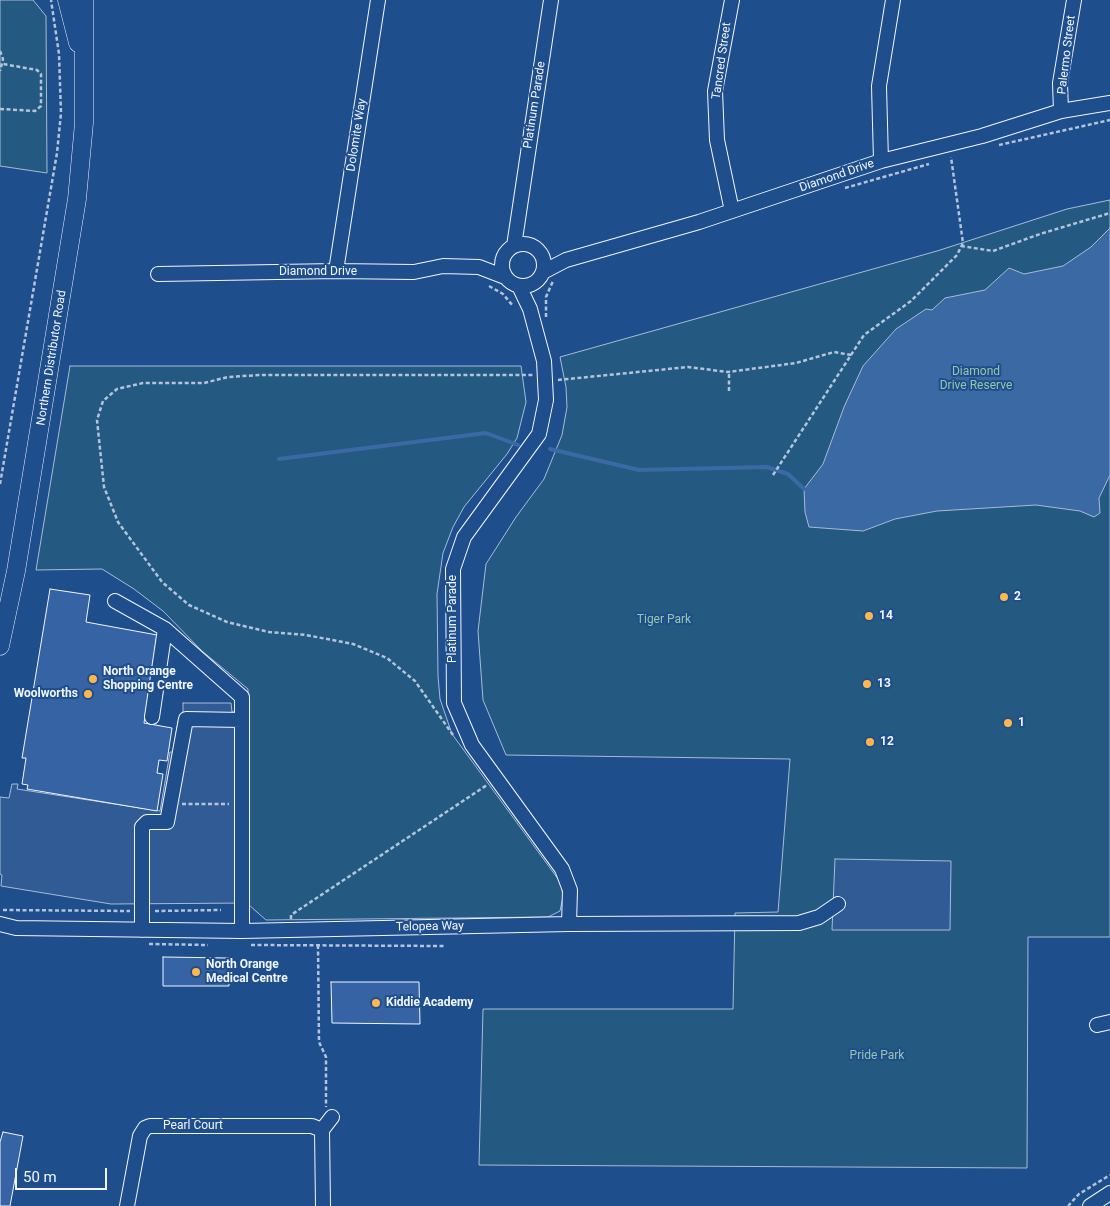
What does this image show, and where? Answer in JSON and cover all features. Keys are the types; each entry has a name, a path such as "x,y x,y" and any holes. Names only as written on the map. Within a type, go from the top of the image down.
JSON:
{"main road":[{"name":"Northern Distributor Road","path":"67,0 84,68"},
{"name":"Northern Distributor Road","path":"0,646 16,571 70,247 81,165 84,0"}],"street":[{"name":"Dolomite Way","path":"336,270 378,0"},
{"name":"Platinum Parade","path":"514,246 518,209 551,0"},
{"name":"Tancred Street","path":"732,0 716,91 717,140 732,211"},
{"path":"881,161 879,86 894,0"},
{"name":"Palermo Street","path":"1061,111 1060,83 1074,0"},
{"name":"Diamond Drive","path":"538,278 566,260 732,211 881,161 982,136 1061,111 1110,102"},
{"name":"Platinum Parade","path":"518,209 533,248"},
{"path":"533,248 543,259 538,278 519,286 505,277 502,265 503,259 518,243 533,248 566,260"},
{"name":"Diamond Drive","path":"478,267 503,259"},
{"name":"Diamond Drive","path":"158,274 336,270 414,272 442,266 478,267 505,277"},
{"name":"Platinum Parade","path":"530,309 538,278"},
{"name":"Platinum Parade","path":"519,286 530,309 544,361 546,400 539,434 464,537 453,569 454,703 472,745 562,868 570,890 569,924"},
{"path":"115,602 165,629 242,696 242,938"},
{"path":"152,717 165,629"},
{"path":"142,930 142,827 147,822 167,822 186,719 242,720"},
{"name":"Telopea Way","path":"0,931 16,928 142,930 242,938 291,930 569,924 799,923 819,917 838,904"},
{"name":"Telopea Way","path":"0,924 16,928"},
{"path":"323,1206 328,1123"},
{"name":"Pearl Court","path":"127,1206 140,1136 144,1128 150,1126 312,1126 328,1123"},
{"path":"1090,1206 1110,1193"}],"path":[{"path":"0,484 57,153 61,113 59,54 51,0"},
{"path":"0,51 3,64 0,71"},
{"path":"0,109 35,111 41,106 41,74 37,70 3,64"},
{"path":"997,146 1110,120"},
{"path":"773,476 864,335 911,301 957,255 964,243 951,157 960,155"},
{"path":"836,190 932,163"},
{"path":"961,246 993,251 1040,234 1110,213"},
{"path":"547,322 546,297 552,282 557,277"},
{"path":"556,374 556,380 688,367 729,372 796,363 834,352 851,355"},
{"path":"728,391 729,372"},
{"path":"454,737 415,681 387,658 353,644 306,635 269,632 227,622 189,605 162,582 118,522 104,487 97,420 104,401 117,389 143,384 204,384 228,377 259,375 537,374"},
{"path":"291,930 291,914 487,785 482,777"},
{"path":"177,804 231,804"},
{"path":"0,910 221,910"},
{"path":"242,938 318,945 444,946"},
{"path":"149,944 213,945"},
{"path":"318,945 319,1042 326,1057 326,1116 328,1123"},
{"path":"1068,1206 1080,1194 1110,1175"}],"green space":[{"path":"0,0 33,0 46,16 47,173 0,166"},
{"path":"1110,200 1110,937 1028,937 1027,1168 479,1165 483,1009 733,1009 735,913 778,912 790,759 506,755 483,700 478,631 486,564 516,517 544,479 562,435 567,407 566,387 560,357 937,251 1067,209"},
{"path":"70,366 521,366 526,402 517,438 507,454 464,507 453,527 443,553 437,594 438,676 440,699 452,734 561,883 563,897 560,911 548,917 266,920 249,905 248,689 202,651 163,611 134,589 102,569 36,570"}],"shaded area":[{"path":"1110,228 1110,475 1099,498 1100,513 1094,517 1080,511 1036,505 937,511 895,519 863,531 809,527 805,512 804,489 823,464 844,407 863,366 896,329 926,309 932,310 945,298 985,290 1009,268 1024,274 1063,266 1091,247"},
{"path":"183,703 231,703 232,712 248,711 249,903 111,904 1,886 0,797 9,798 12,784 18,784 17,789 160,811 170,752 173,752 178,721 183,714"},
{"path":"835,859 951,861 950,930 832,930"}],"building":[{"name":"North Orange Shopping Centre","path":"50,589 90,595 86,622 157,635 144,723 172,728 167,761 159,760 157,773 163,774 157,811 27,789 28,785 22,784 26,758 22,758"},
{"name":"North Orange Medical Centre","path":"163,957 229,958 229,986 163,986"},
{"name":"Kiddie Academy","path":"331,982 419,982 420,1024 332,1023"},
{"path":"3,1132 23,1136 10,1206 0,1206 0,1142"}],"waterway":[{"path":"279,459 486,433 518,445"},
{"path":"550,449 639,470 767,467 788,474 804,489"}],"place":[{"name":"2","path":"1004,597"},
{"name":"14","path":"869,616"},
{"name":"North Orange Shopping Centre","path":"93,679"},
{"name":"13","path":"867,684"},
{"name":"Woolworths","path":"88,694"},
{"name":"1","path":"1008,723"},
{"name":"12","path":"870,742"},
{"name":"North Orange Medical Centre","path":"196,972"},
{"name":"Kiddie Academy","path":"376,1003"}],"park label":[{"name":"Diamond Drive Reserve","path":"976,379"},
{"name":"Tiger Park","path":"664,620"},
{"name":"Pride Park","path":"877,1056"}]}
